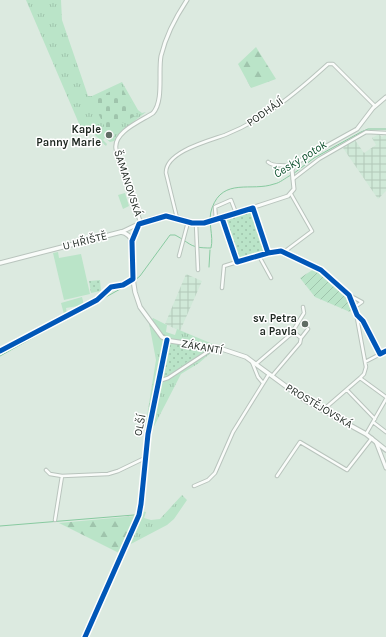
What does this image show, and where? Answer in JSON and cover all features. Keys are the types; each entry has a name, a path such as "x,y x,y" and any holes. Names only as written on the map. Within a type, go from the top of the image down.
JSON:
{"main road":[{"path":"121,232 128,235 132,242"},
{"name":"U HŘIŠTĚ","path":"0,263 121,232"},
{"name":"ZÁKANTÍ","path":"132,242 133,285 140,307 159,334 167,340 225,350 243,356 254,363"},
{"name":"PROSTĚJOVSKÁ","path":"254,363 302,398 366,434 386,450"}],"street":[{"name":"ŠAMANOVSKÁ","path":"140,224 115,143 120,135 153,113 158,102 159,70 165,40 174,20 187,0"},
{"name":"PODHÁJÍ","path":"177,218 166,173 167,165 170,160 180,153 257,120 310,81 328,64 333,64 375,106"},
{"path":"268,162 272,165 287,165 292,167 357,129 375,106 386,97"},
{"path":"293,178 319,159 366,132 386,133"},
{"path":"121,232 163,216 177,218 196,224 209,222 291,194 294,187 292,167"},
{"path":"284,252 312,232 291,194"},
{"path":"215,220 215,207 231,200 236,213"},
{"path":"253,208 268,253"},
{"path":"222,218 237,262"},
{"path":"179,256 188,222"},
{"path":"132,242 140,224"},
{"path":"196,224 198,270"},
{"path":"222,288 224,266 268,253 284,252 321,270 349,295 362,302 355,307"},
{"path":"259,256 271,278"},
{"path":"105,293 111,287 123,285 133,280"},
{"path":"323,410 347,390 365,372 365,362 357,316 355,307 349,295"},
{"path":"263,383 252,365 291,334 304,313 304,307"},
{"path":"357,316 366,325 380,354"},
{"path":"194,486 208,480 216,473 233,432 263,383 300,343 301,338 308,329"},
{"path":"291,334 296,334 301,338"},
{"name":"OLŠÍ","path":"85,637 139,515 148,434 167,340"},
{"path":"159,381 168,378 209,350"},
{"path":"365,362 386,351"},
{"path":"360,378 386,398 366,434"},
{"path":"347,390 375,419"},
{"path":"373,422 386,432"},
{"path":"277,476 300,442 347,470 372,438"},
{"path":"376,442 386,468"},
{"path":"46,470 50,474 62,476 113,473 145,458"},
{"path":"55,520 62,476"},
{"path":"51,511 56,512"}],"shaded area":[{"path":"379,134 382,137 386,135 386,191 378,199 343,148 355,140 364,153 376,145 372,138"},
{"path":"186,274 202,281 180,331 165,324"}],"green space":[{"path":"26,0 61,0 62,20 88,96 92,96 122,82 138,110 142,113 146,112 124,129 114,141 110,142 105,138 103,140 107,144 106,146 93,133 83,133"},
{"path":"256,47 276,79 251,88 238,64"},
{"path":"121,86 137,115 107,131 92,101"},
{"path":"125,193 129,206 123,209 118,195"},
{"path":"252,211 266,251 238,260 224,220"},
{"path":"58,252 59,258 81,254 90,294 64,300 53,253"},
{"path":"314,269 326,276 341,291 353,309 350,312 315,297 300,278"},
{"path":"100,280 101,291 91,293 89,281"},
{"path":"82,297 84,305 66,308 67,314 64,314 61,303"},
{"path":"153,318 167,325 166,332 175,335 177,329 215,345 214,350 199,363 181,374 149,436 144,435 156,360 149,323"},
{"path":"170,342 208,348 164,377 162,376"},
{"path":"182,495 187,500 174,519 167,525 127,546 141,511 146,512 144,518 151,520 160,519"},
{"path":"135,516 119,553 59,523"}],"waterway":[{"name":"Český potok","path":"293,174 314,158 361,132 368,129 386,129"},
{"name":"Český potok","path":"134,281 140,276 170,235 175,235 194,246 211,248 212,239 210,218 212,208 217,198 223,192 239,187 265,186 280,182 291,175"},
{"path":"209,267 210,250"},
{"name":"Český potok","path":"0,356 131,283"},
{"path":"0,526 134,515"}],"cycle path":[{"path":"0,351 97,300 111,287 123,285 133,279 132,241 139,224 166,216 192,223 204,223 253,208 268,253"},
{"path":"222,218 237,262 268,253 281,251 321,270 349,295 357,315 363,321 380,354 386,351"},
{"path":"85,637 139,515 148,434 167,340"}],"place":[{"name":"Kaple Panny Marie","path":"109,135"},
{"name":"sv. Petra a Pavla","path":"305,324"}]}
